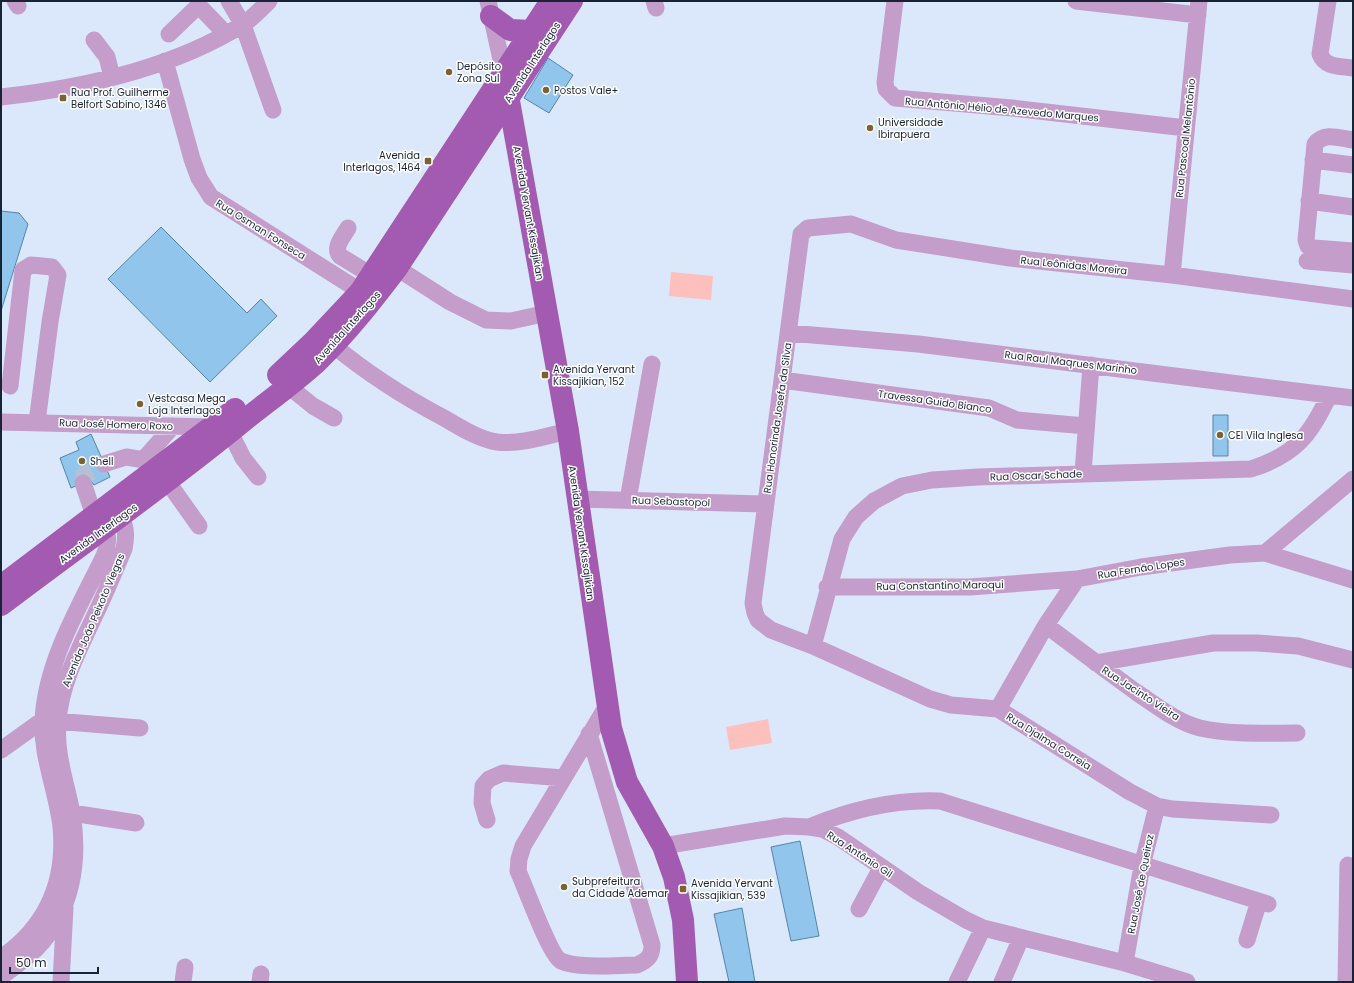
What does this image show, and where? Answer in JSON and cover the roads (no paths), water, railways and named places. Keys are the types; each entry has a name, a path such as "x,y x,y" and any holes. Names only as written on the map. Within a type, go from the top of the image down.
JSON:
{"main road":[{"name":"Avenida Interlagos","path":"1,605 108,516 221,430 287,385 316,362 333,345 551,1"},
{"name":"Avenida Interlagos","path":"221,430 368,289 397,268 572,1"},
{"path":"489,8 510,30 532,31"},
{"name":"Avenida Yervant Kissajikian","path":"504,73 568,432 611,728 627,782 663,846 674,877 683,920 687,982"},
{"name":"Avenida Interlagos","path":"1,586 108,516"}],"street":[{"path":"229,1 243,25 273,110"},
{"path":"1,97 39,93 112,77 165,61 243,25 269,1"},
{"path":"654,1 656,8 658,1"},
{"name":"Rua Antônio Hélio de Azevedo Marques","path":"895,1 885,82 886,89 895,98 1012,108 1186,128"},
{"path":"1076,1 1198,8"},
{"path":"1328,1 1320,54 1324,62 1330,65 1353,68"},
{"path":"169,34 196,8 202,9 226,34"},
{"path":"489,8 504,73"},
{"name":"Rua Pascoal Melantônio","path":"1172,275 1198,8"},
{"path":"94,40 107,57 112,77"},
{"name":"Rua Osman Fonseca","path":"165,61 192,159 205,190 218,203 368,289"},
{"path":"1353,140 1324,136 1315,144 1306,240 1308,246 1353,252"},
{"path":"1313,160 1353,165"},
{"path":"1309,201 1353,207"},
{"name":"Rua Leônidas Moreira","path":"801,234 808,228 851,224 896,240 1010,258 1172,275 1353,299"},
{"path":"348,228 337,248 337,252 368,289"},
{"name":"Rua Honorinda Josefa da Silva","path":"754,603 801,234"},
{"path":"1307,260 1353,266"},
{"path":"10,386 23,270 31,266 52,267 58,275 50,322 37,422"},
{"path":"397,268 450,302 486,320 511,321 547,314"},
{"name":"Rua Raul Maqrues Marinho","path":"789,333 918,344 1091,364 1353,398"},
{"path":"333,345 365,371 407,398 462,428 482,437 496,442 507,442 568,432"},
{"path":"628,500 652,364"},
{"path":"1083,473 1091,364"},
{"name":"Travessa Guido Bianco","path":"782,380 990,408 1017,420 1086,426"},
{"path":"287,385 313,406 334,418"},
{"name":"Rua Oscar Schade","path":"813,646 827,587 842,539 856,517 874,501 902,486 932,480 1083,473 1251,469 1269,463 1288,452 1306,437 1317,421 1329,395"},
{"name":"Rua José Homero Roxo","path":"1,422 174,426 221,430"},
{"path":"143,460 174,426"},
{"path":"221,430 258,477"},
{"path":"104,464 126,457 143,460 166,472 198,526"},
{"path":"1265,553 1353,479"},
{"path":"83,483 108,516"},
{"name":"Rua Sebastopol","path":"577,499 766,504"},
{"name":"Avenida João Peixoto Viegas","path":"1,977 37,948 65,908 75,867 72,813 50,721 47,686 54,663 104,556 108,540 108,516"},
{"name":"Rua Fernão Lopes","path":"1078,578 1141,567 1230,555 1265,553 1353,580"},
{"path":"998,709 1046,625 1078,578"},
{"name":"Rua Constantino Maroqui","path":"827,587 970,587 1078,578"},
{"name":"Rua Djalma Correia","path":"754,603 755,613 763,625 771,630 813,646 930,699 952,705 998,709 1130,792 1157,806 1172,809 1271,815"},
{"name":"Rua Jacinto Vieira","path":"1046,625 1096,663 1163,710 1198,727 1223,732 1297,733"},
{"path":"1096,663 1213,643 1257,643 1298,646 1353,660"},
{"path":"589,734 652,945 652,954 646,960 637,965 572,965 559,961 551,949 518,871 519,859 523,846 589,734 608,704"},
{"path":"1,750 50,721 140,728"},
{"name":"Avenida João Peixoto Viegas","path":"1,958 16,947 37,926 51,900 59,878 61,827 46,757 50,721"},
{"path":"487,820 482,803 483,786 489,779 503,772 563,778"},
{"path":"809,826 845,812 916,800 940,801 1263,903 1247,940"},
{"name":"Rua José de Queiroz","path":"1125,963 1142,866 1157,806"},
{"path":"72,813 136,823"},
{"name":"Rua Antônio Gil","path":"663,846 784,826 809,826 822,829 838,837 881,868 930,899 983,928 1125,963 1150,976 1187,982"},
{"path":"1346,982 1348,865"},
{"path":"859,909 881,868"},
{"path":"61,982 65,908"},
{"path":"957,982 983,928"},
{"path":"1002,982 1020,938"}],"tunnel":[{"path":"83,483 84,475 104,464"}],"place":[{"name":"Depósito Zona Sul","path":"449,72"},
{"name":"Postos Vale+","path":"546,90"},
{"name":"Rua Prof. Guilherme Belfort Sabino, 1346","path":"63,98"},
{"name":"Universidade Ibirapuera","path":"870,128"},
{"name":"Avenida Interlagos, 1464","path":"428,161"},
{"name":"Avenida Yervant Kissajikian, 152","path":"545,375"},
{"name":"Vestcasa Mega Loja Interlagos","path":"140,404"},
{"name":"CEI Vila Inglesa","path":"1220,435"},
{"name":"Shell","path":"82,461"},
{"name":"Subprefeitura da Cidade Ademar","path":"564,887"},
{"name":"Avenida Yervant Kissajikian, 539","path":"683,889"}]}
